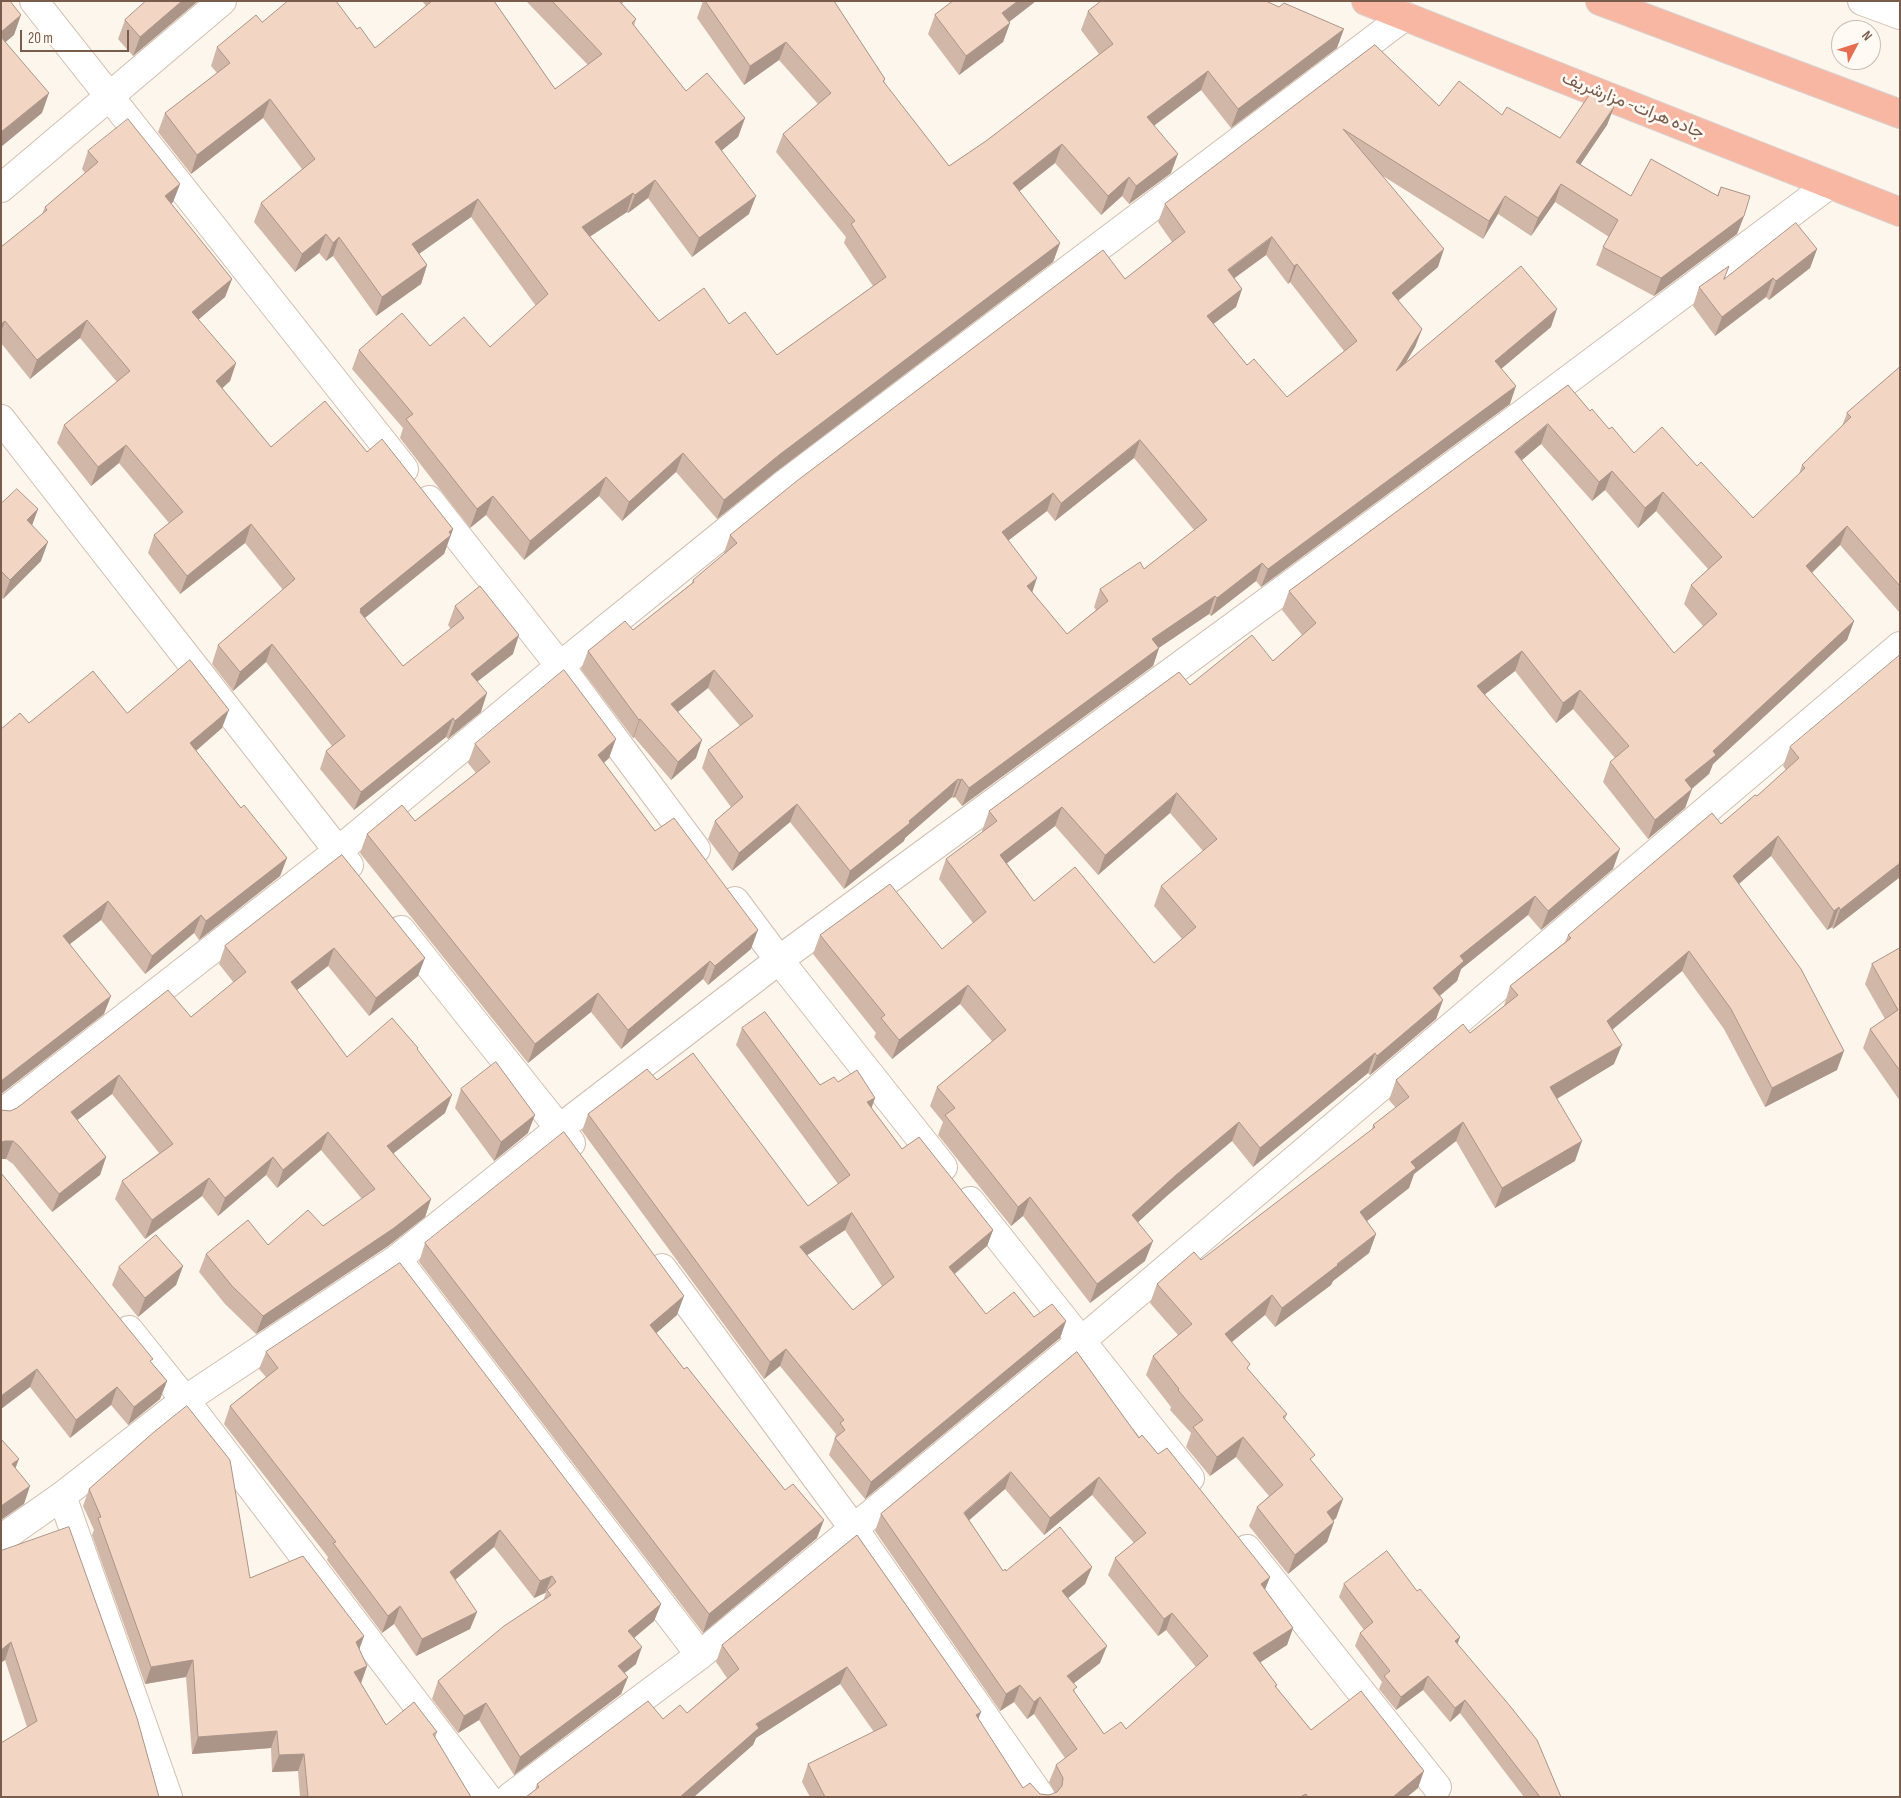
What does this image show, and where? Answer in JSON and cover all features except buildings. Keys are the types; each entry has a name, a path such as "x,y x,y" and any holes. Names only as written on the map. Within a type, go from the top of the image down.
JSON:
{"highway":[{"name":"جاده هرات- مزارشریف","path":"1366,1 1900,212"},
{"path":"1600,1 1900,114"}],"street":[{"path":"34,1 560,666 779,960 1204,1495"},
{"path":"1,188 222,1"},
{"path":"1862,1 1900,15"},
{"path":"1,1114 338,851 560,666 782,486 1405,16"},
{"path":"1,1539 62,1496 185,1400 397,1259 560,1128 779,960 1501,430 1830,184"},
{"path":"1,418 363,882"},
{"path":"510,1797 700,1655 854,1529 1081,1341 1900,646"},
{"path":"388,912 560,1128 583,1160"},
{"path":"648,1248 854,1529 1041,1797"},
{"path":"397,1259 700,1655"},
{"path":"112,1310 185,1400 487,1797"},
{"path":"62,1496 168,1797"},
{"path":"1234,1533 1437,1787"}]}
